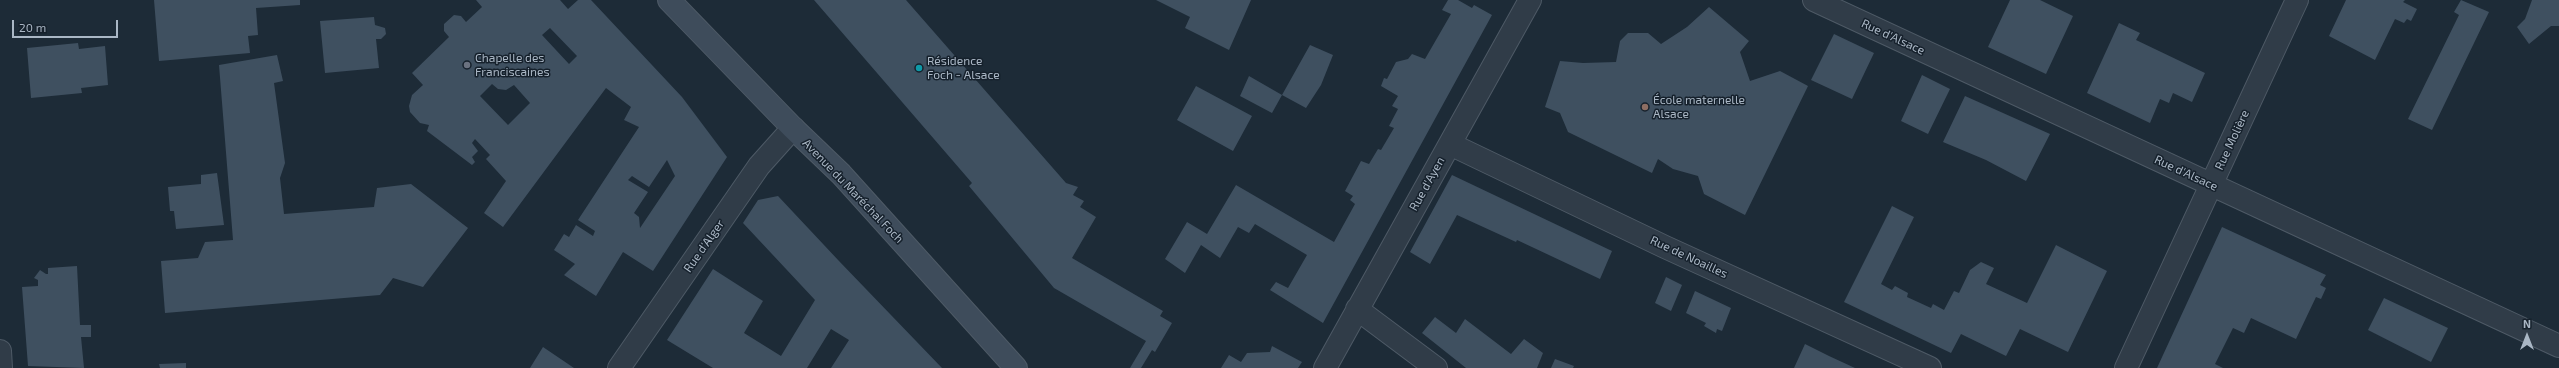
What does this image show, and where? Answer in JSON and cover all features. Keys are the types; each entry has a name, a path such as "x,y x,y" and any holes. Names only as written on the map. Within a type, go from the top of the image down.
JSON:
{"main road":[{"name":"Avenue du Maréchal Foch","path":"669,0 793,128 841,174 1016,368"}],"street":[{"name":"Rue d'Ayen","path":"1325,368 1530,0"},
{"name":"Rue d'Alsace","path":"1814,0 2559,346"},
{"name":"Rue Molière","path":"2126,368 2297,0"},
{"name":"Rue d'Alger","path":"620,368 759,166 793,128"},
{"name":"Rue de Noailles","path":"1450,144 1658,243 1930,368"},
{"path":"1357,309 1436,368"},
{"path":"0,351 1,368"}],"building":[{"path":"154,0 300,0 300,5 256,8 258,35 248,36 250,53 159,61"},
{"path":"476,0 560,0 568,9 578,0 591,0 682,97 727,157 653,271 623,252 596,296 564,275 575,264 554,250 564,234 569,237 576,225 593,236 595,231 578,220 639,127 624,120 631,107 606,88 503,227 484,213 506,181 486,159 490,155 475,139 472,143 478,151 472,157 475,162 472,165 427,131 429,125 420,123 410,112 409,106 412,95 423,85 412,73 449,37 444,31 444,24 454,15 461,16 466,22 482,7","holes":["550,28 577,56 569,64 542,35","492,84 498,89 506,90 514,85 530,103 508,125 480,96","667,160 675,176 640,228 639,217 634,213 648,192 628,180 632,176 649,187"]},
{"path":"814,0 906,0 1066,183 1078,187 1073,195 1084,201 1080,207 1096,217 1072,258 1163,311 1160,316 1172,323 1155,352 1152,350 1141,368 1130,368 1146,341 1054,288 969,186 972,183"},
{"path":"1156,0 1251,0 1229,50 1185,28 1190,17"},
{"path":"1448,0 1458,0 1472,8 1474,5 1492,15 1323,323 1270,290 1276,282 1288,288 1307,255 1255,224 1249,233 1238,227 1220,258 1201,245 1185,273 1165,259 1187,222 1207,234 1236,185 1334,242 1355,204 1350,200 1353,196 1345,191 1361,161 1369,164 1378,149 1381,150 1394,128 1389,126 1398,109 1392,106 1398,96 1381,86 1384,78 1387,79 1396,62 1408,59 1412,54 1425,59 1451,14 1442,10"},
{"path":"2010,0 2040,0 2073,16 2046,74 1988,47"},
{"path":"2346,0 2405,0 2403,2 2417,9 2411,21 2407,19 2404,23 2395,19 2375,60 2329,36"},
{"path":"2461,0 2489,12 2432,130 2408,119 2459,15 2454,12"},
{"path":"2532,0 2559,0 2559,26 2551,26 2529,44 2517,27 2525,19"},
{"path":"1709,7 1749,41 1740,52 1750,81 1780,71 1808,86 1745,215 1704,194 1698,176 1673,169 1658,159 1652,173 1568,132 1560,113 1545,107 1560,61 1583,63 1616,62 1620,41 1628,33 1648,33 1661,44 1687,27"},
{"path":"374,17 375,25 385,28 386,34 381,39 376,39 379,68 325,73 320,21"},
{"path":"2119,23 2140,33 2136,40 2205,73 2192,102 2173,93 2169,103 2160,99 2150,123 2087,93"},
{"path":"1834,34 1874,53 1852,99 1811,80"},
{"path":"78,43 79,49 105,46 108,85 81,88 82,93 31,98 27,48"},
{"path":"1310,45 1333,55 1321,85 1306,108 1282,95"},
{"path":"277,55 283,81 274,83 285,163 280,178 284,214 374,207 377,188 411,184 468,228 423,287 393,278 380,295 165,313 161,261 198,258 205,242 233,240 219,65"},
{"path":"1922,75 1950,89 1928,134 1901,121"},
{"path":"1249,76 1282,95 1272,113 1240,96"},
{"path":"1196,86 1252,116 1233,151 1177,120"},
{"path":"1965,96 2050,134 2026,181 1986,160 1943,142"},
{"path":"217,173 224,225 176,229 174,211 170,211 168,187 201,184 201,175"},
{"path":"1452,175 1612,251 1600,279 1517,240 1516,242 1457,215 1430,264 1410,252"},
{"path":"778,196 942,368 831,368 849,340 831,329 807,368 713,368 667,340 713,269 763,301 744,333 781,356 815,300 743,223 758,200"},
{"path":"1892,206 1914,217 1881,284 1892,290 1895,286 1908,293 1907,297 1931,308 1933,304 1944,310 1954,291 1959,293 1970,270 1981,262 1994,268 1986,284 2027,303 2056,245 2107,271 2068,352 2020,329 2006,356 1961,334 1951,353 1844,302"},
{"path":"2222,227 2326,275 2320,285 2326,288 2321,299 2316,297 2296,339 2251,318 2244,333 2233,328 2215,364 2223,368 2157,368"},
{"path":"77,266 80,325 91,325 91,337 81,337 84,368 28,366 22,287 38,286 38,280 34,278 40,270 48,274 48,268"},
{"path":"1666,277 1682,285 1671,311 1655,303"},
{"path":"1695,291 1731,308 1722,331 1717,329 1716,333 1704,326 1706,323 1686,313"},
{"path":"2384,298 2448,328 2431,362 2368,330"},
{"path":"1435,317 1456,333 1465,319 1511,354 1524,339 1543,353 1537,368 1466,368 1422,333"},
{"path":"1805,344 1829,356 1855,368 1794,368"},
{"path":"1272,346 1302,362 1298,368 1221,368 1229,355 1241,362 1247,353 1270,352"},
{"path":"543,347 574,368 530,368"},
{"path":"1555,359 1574,366 1573,368 1551,368"},
{"path":"186,363 186,368 160,368 159,364"}],"place":[{"name":"Chapelle des Franciscaines","path":"467,65"},
{"name":"Résidence Foch - Alsace","path":"919,68"},
{"name":"École maternelle Alsace","path":"1645,107"}]}
